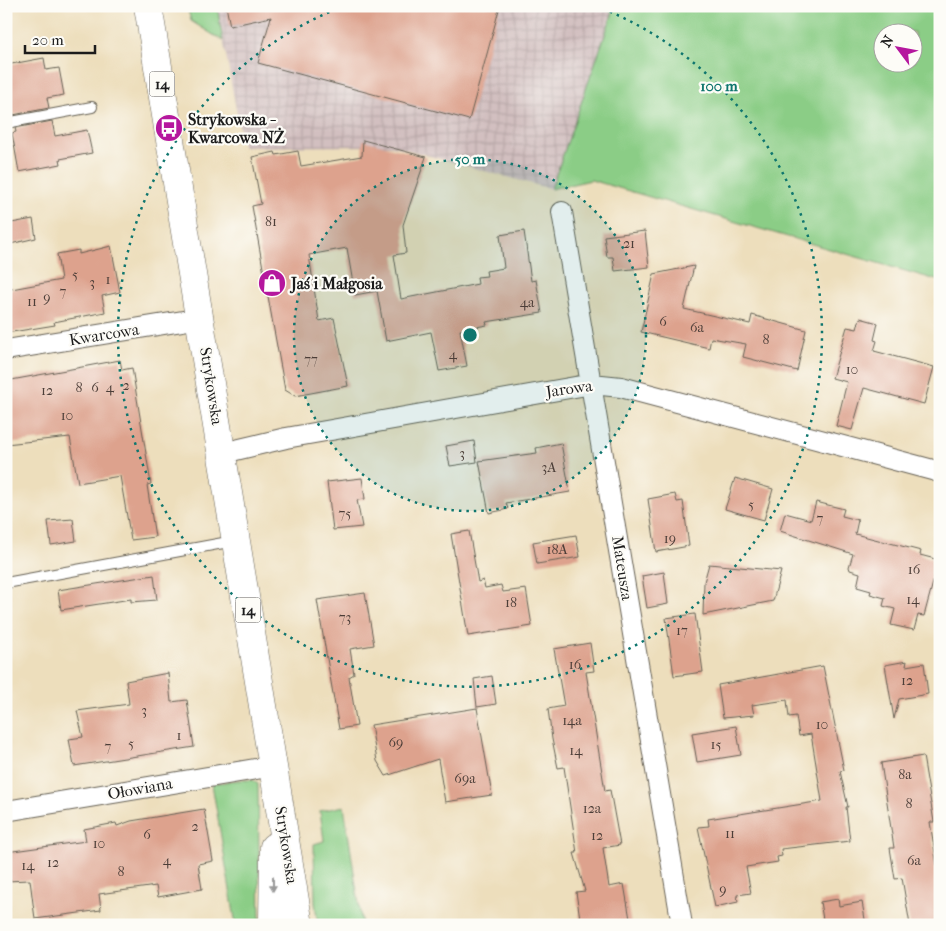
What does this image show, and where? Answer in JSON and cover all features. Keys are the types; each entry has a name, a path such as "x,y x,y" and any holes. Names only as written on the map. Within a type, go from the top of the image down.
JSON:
{"main road":[{"name":"Strykowska","path":"148,6 201,318 299,925"},
{"name":"Strykowska","path":"273,925 274,766"}],"street":[{"name":"Mateusza","path":"562,212 682,925"},
{"name":"Kwarcowa","path":"6,350 201,318"},
{"name":"Jarowa","path":"223,453 286,438 592,384 621,387 940,472"},
{"name":"Ołowiana","path":"6,811 274,766"}],"lane":[{"path":"6,123 92,107"},
{"path":"6,583 237,541"}],"shaded area":[{"path":"217,6 593,6 614,12 551,189 393,146 243,147"}],"green space":[{"path":"187,6 217,6 223,41 191,21"},
{"path":"592,6 940,6 940,281 591,180 551,189 613,12"},
{"path":"253,780 258,784 260,925 236,925 212,784"},
{"path":"344,806 362,925 318,925 315,903 314,844 324,841 320,811"}],"building":[{"path":"226,6 500,6 469,120 258,63 271,17 230,26"},
{"path":"44,58 46,70 59,68 64,95 47,98 49,108 13,115 6,65"},
{"path":"52,121 55,136 87,130 92,153 60,159 61,164 19,172 12,133 16,132 15,128"},
{"path":"363,140 426,157 403,225 406,253 394,255 401,299 478,284 477,277 487,276 486,271 504,268 500,235 524,231 531,281 536,280 542,313 486,322 487,325 460,330 467,366 439,371 431,332 386,341 377,291 355,295 347,248 309,255 319,321 334,318 348,386 295,396 285,390 274,330 252,206 261,204 252,157 275,152 276,155 298,151 301,166 362,156"},
{"path":"33,219 36,238 6,245 6,224"},
{"path":"645,231 649,267 615,271 613,257 607,257 604,236"},
{"path":"111,246 120,292 102,296 105,312 54,322 55,325 6,333 6,290 61,280 57,254 79,250 79,254"},
{"path":"694,266 684,309 750,324 752,315 806,330 797,371 743,357 746,344 711,338 709,348 641,332 654,274"},
{"path":"860,318 878,323 874,340 877,341 874,351 934,367 924,404 864,388 852,430 836,426 847,382 832,378 847,327 857,329"},
{"path":"120,360 122,370 132,368 151,484 147,485 155,537 131,540 120,476 78,483 70,437 6,444 6,381"},
{"path":"474,441 477,462 450,466 446,446"},
{"path":"561,443 570,492 506,503 508,509 489,513 479,461 537,453 536,448"},
{"path":"362,478 365,499 357,500 362,527 333,530 327,482"},
{"path":"735,478 773,489 764,520 725,509"},
{"path":"675,494 677,502 683,501 689,546 656,552 648,499"},
{"path":"816,502 844,509 842,516 858,520 855,534 921,551 920,555 939,560 924,616 918,615 914,630 891,625 895,609 883,606 885,598 870,594 871,591 857,587 860,573 850,570 849,567 853,554 780,531 785,513 811,520"},
{"path":"73,519 76,541 51,545 48,521"},
{"path":"469,531 478,582 483,580 485,588 501,585 503,592 526,589 532,626 468,636 451,534"},
{"path":"576,535 580,557 537,564 533,542"},
{"path":"709,564 781,571 773,601 703,615 704,582"},
{"path":"664,572 668,604 647,608 642,576"},
{"path":"154,575 157,600 131,602 131,599 61,610 58,590"},
{"path":"365,593 374,645 350,649 354,674 349,677 357,726 339,729 317,600"},
{"path":"695,614 703,672 674,676 666,618"},
{"path":"590,643 594,671 586,672 605,791 610,790 620,845 603,848 609,887 624,884 631,925 581,925 576,892 585,891 574,853 577,853 564,767 558,768 552,739 548,709 564,706 554,649"},
{"path":"907,661 906,666 924,663 928,694 899,699 894,719 885,665"},
{"path":"823,666 844,770 840,771 848,807 846,807 850,841 781,849 782,856 777,857 778,862 746,867 751,893 737,895 738,902 715,907 698,827 709,826 708,819 822,801 811,734 799,736 796,716 789,717 787,700 752,705 754,715 723,718 718,685"},
{"path":"168,673 171,702 187,700 194,747 74,766 69,739 83,737 77,711 129,704 126,681"},
{"path":"492,676 496,704 477,707 474,679"},
{"path":"477,708 492,795 445,802 438,759 386,776 377,761 371,725"},
{"path":"736,726 741,755 697,762 692,733"},
{"path":"923,756 934,822 930,822 938,872 940,925 910,925 902,878 895,879 890,848 894,848 881,763"},
{"path":"204,809 213,861 198,864 202,889 158,897 156,886 99,894 101,910 35,919 30,880 6,881 6,852 86,841 84,829 116,823 117,826 131,821"},
{"path":"838,899 839,906 862,902 866,925 824,925 820,902"}],"place":[{"name":"Strykowska - Kwarcowa NŻ","path":"169,128"},
{"name":"Jaś i Małgosia","path":"272,283"}]}
